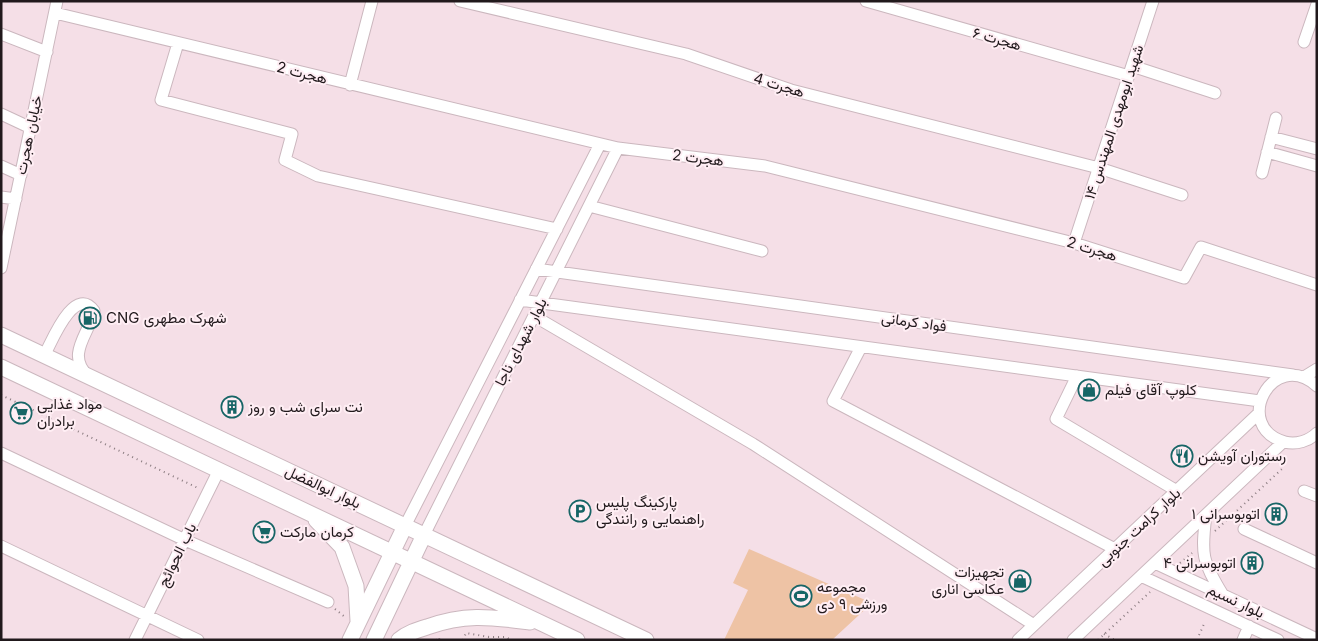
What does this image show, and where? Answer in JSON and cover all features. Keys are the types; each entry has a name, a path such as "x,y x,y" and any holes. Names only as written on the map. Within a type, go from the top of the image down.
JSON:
{"main road":[{"name":"بلوار ابوالفضل","path":"1,335 646,640"},
{"name":"بلوار ابوالفضل","path":"1,367 576,640"},
{"path":"310,513 342,547 356,586 355,630"},
{"path":"355,630 405,526"},
{"path":"374,640 424,535"},
{"path":"399,640 406,634 445,620 480,616 542,623"}],"street":[{"name":"خیابان هجرت","path":"1,268 57,1"},
{"path":"350,85 372,1"},
{"name":"هجرت 4","path":"460,1 686,54 791,90 1099,168 1182,194"},
{"name":"هجرت ۶","path":"866,1 1215,93"},
{"name":"شهید ابومهدی المهندس ۱۴","path":"1074,243 1153,1"},
{"path":"1304,42 1317,4"},
{"name":"هجرت 2","path":"55,13 618,148 765,166 1074,243 1184,278 1201,246 1317,285"},
{"path":"1,34 47,52"},
{"path":"178,43 161,100 292,134 285,160 318,176 557,229"},
{"path":"1,114 31,128"},
{"path":"1262,174 1276,118"},
{"path":"1271,137 1317,149"},
{"path":"1288,158 1283,154 1283,148 1287,143 1293,142"},
{"name":"بلوار شهدای ناجا","path":"405,526 600,144"},
{"name":"بلوار شهدای ناجا","path":"424,535 618,148"},
{"path":"1267,152 1317,166"},
{"path":"1,166 21,175"},
{"path":"1,196 16,198"},
{"path":"589,206 762,251"},
{"name":"فواد کرمانی","path":"536,269 1317,379"},
{"name":"فواد کرمانی","path":"520,300 1076,376 1260,407"},
{"path":"42,354 47,350 69,313 78,304 83,302 94,311 82,338 79,350 79,362 82,370 89,377"},
{"path":"534,316 753,444 1034,624"},
{"path":"861,347 833,402 1115,550"},
{"name":"بلوار کرامت جنوبی","path":"1018,640 1177,491 1260,407 1262,394 1272,383 1285,376 1298,376 1317,370"},
{"path":"1076,376 1056,419 1177,491"},
{"path":"1298,376 1317,386"},
{"path":"1260,407 1264,428 1276,439 1283,442 1302,442 1317,433"},
{"path":"1073,640 1283,442"},
{"path":"1,453 185,540 328,602"},
{"name":"باب الحوائج","path":"136,640 219,470"},
{"path":"1304,491 1317,496"},
{"path":"1206,515 1202,543 1203,553 1208,570 1223,595"},
{"path":"1244,529 1317,564"},
{"path":"1,546 198,640"},
{"name":"بلوار نسیم","path":"1155,563 1317,639"},
{"name":"بلوار نسیم","path":"1141,576 1278,640"},
{"path":"1196,601 1191,596 1191,590 1196,585 1203,586"},
{"path":"1243,640 1249,626"}],"path":[{"path":"1,395 208,493"},
{"path":"1172,571 1283,468"},
{"path":"1098,640 1158,584"},
{"path":"328,602 355,630"},
{"path":"1198,635 1205,622"},
{"path":"463,640 466,633 489,637 506,637 510,640"},
{"path":"1104,634 1115,640"}],"shaded area":[{"name":"مجموعه ورزشی ۹ دی","path":"749,549 872,603 832,640 724,640 748,590 733,583"}],"place":[{"name":"CNG شهرک مطهری","path":"90,318"},
{"name":"کلوپ آقای فیلم","path":"1089,390"},
{"name":"نت سرای شب و روز","path":"232,407"},
{"name":"مواد غذایی برادران","path":"21,413"},
{"name":"رستوران آویشن","path":"1182,456"},
{"name":"پارکینگ پلیس راهنمایی و رانندگی","path":"580,511"},
{"name":"اتوبوسرانی ۱","path":"1276,514"},
{"name":"کرمان مارکت","path":"264,532"},
{"name":"اتوبوسرانی ۴","path":"1252,563"},
{"name":"تجهیزات عکاسی اناری","path":"1020,581"},
{"name":"مجموعه ورزشی ۹ دی","path":"801,596"}]}
